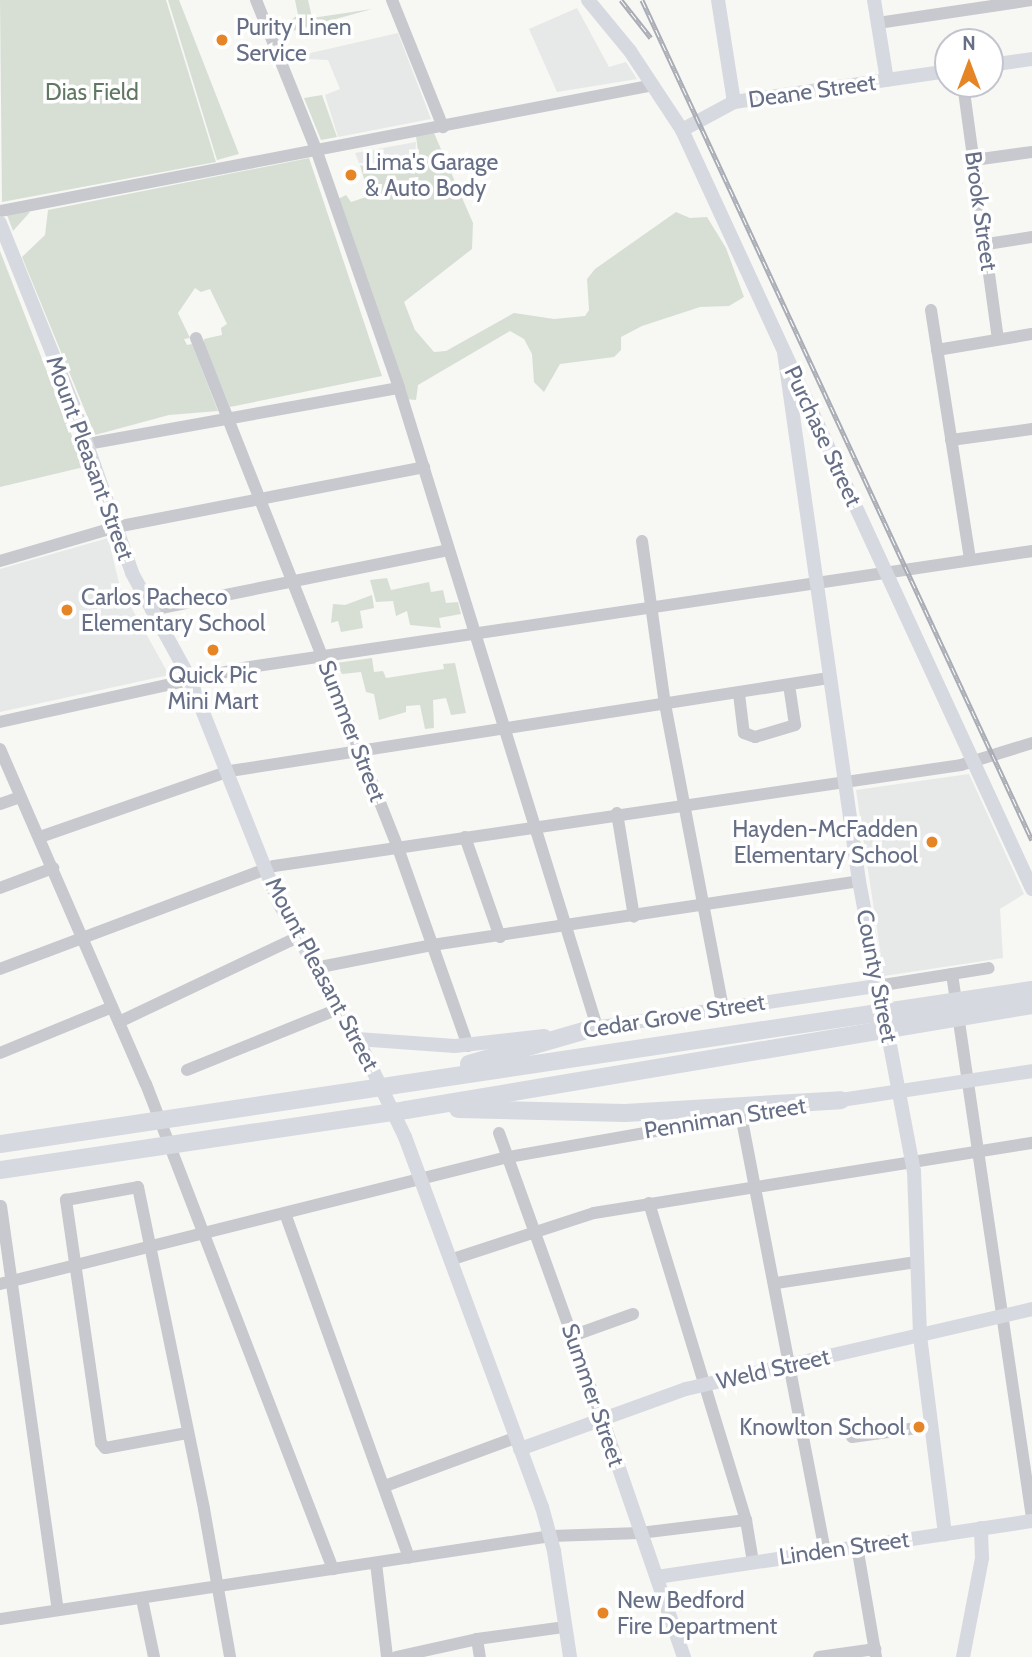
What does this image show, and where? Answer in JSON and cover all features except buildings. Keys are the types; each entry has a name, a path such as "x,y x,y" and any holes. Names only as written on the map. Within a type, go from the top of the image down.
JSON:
{"highway":[{"path":"0,1170 406,1110 1032,990"},
{"path":"0,1144 394,1085 868,1022 1032,1005"},
{"path":"394,1085 597,1027"},
{"path":"406,1110 625,1113 841,1100"}],"main road":[{"name":"Purchase Street","path":"588,0 653,85 682,130 1032,889"},
{"path":"718,0 734,102"},
{"path":"874,0 887,80"},
{"path":"1004,63 1032,59"},
{"name":"Deane Street","path":"682,130 734,102 934,73"},
{"name":"Mount Pleasant Street","path":"0,223 87,444 132,573 189,677 230,771 265,869 298,937 369,1060 403,1133 551,1536 570,1657"},
{"name":"County Street","path":"784,352 859,881 912,1161 920,1336 945,1534"},
{"path":"792,420 814,414"},
{"name":"Cedar Grove Street","path":"358,1039 468,1046 877,986"},
{"name":"Penniman Street","path":"841,1100 1032,1071"},
{"name":"Weld Street","path":"518,1444 705,1384 1032,1309"},
{"name":"Summer Street","path":"601,1419 684,1657"},
{"name":"Linden Street","path":"657,1577 1032,1519"},
{"path":"963,1657 982,1558 981,1528"}],"street":[{"path":"256,0 317,152 399,388 597,1027"},
{"path":"392,0 443,127"},
{"path":"878,23 1032,1"},
{"path":"0,211 317,152 653,85"},
{"name":"Brook Street","path":"965,98 998,339"},
{"path":"975,160 1032,152"},
{"path":"987,244 1032,237"},
{"path":"931,310 970,560"},
{"path":"937,350 1032,334"},
{"name":"Summer Street","path":"196,338 398,848 468,1046"},
{"path":"87,444 399,388"},
{"path":"951,440 1032,429"},
{"path":"0,561 116,527 424,467"},
{"path":"642,541 665,704 723,1007"},
{"path":"152,611 292,580 448,550"},
{"path":"0,722 189,677 1032,551"},
{"path":"40,837 230,771 505,731 829,678"},
{"path":"739,694 744,733 755,737 795,725 789,685"},
{"path":"0,969 265,869 617,813 973,762 1032,743"},
{"path":"0,749 156,1108 333,1569"},
{"path":"0,804 20,797"},
{"path":"617,813 634,917"},
{"path":"465,837 500,937"},
{"path":"0,888 53,868"},
{"path":"315,968 432,945 567,928 859,881"},
{"path":"119,1023 298,937"},
{"name":"Cedar Grove Street","path":"877,986 989,968"},
{"path":"952,974 1032,1519"},
{"path":"0,1053 112,1007"},
{"path":"187,1070 338,1009"},
{"name":"Penniman Street","path":"6,1283 286,1216 508,1157 841,1100"},
{"path":"741,1115 776,1283 825,1551"},
{"name":"Summer Street","path":"499,1133 601,1419"},
{"path":"450,1260 594,1213 1032,1143"},
{"path":"187,1433 105,1448 74,1267 66,1200 138,1187 219,1586 230,1657"},
{"path":"649,1203 747,1520 753,1562"},
{"path":"1,1206 6,1283 58,1610"},
{"path":"286,1216 409,1558"},
{"path":"776,1283 916,1262"},
{"path":"572,1336 633,1314"},
{"path":"852,1437 931,1426"},
{"path":"385,1486 518,1444"},
{"path":"0,1619 551,1536 640,1533 747,1520"},
{"path":"819,1657 876,1653 857,1546"},
{"path":"376,1563 387,1657"},
{"path":"142,1599 154,1657"},
{"path":"396,1657 477,1639 565,1627"},
{"path":"477,1639 480,1657"}],"shaded area":[{"path":"577,8 609,67 626,62 637,79 557,92 529,29"},
{"path":"398,33 431,119 338,137 325,95 340,89 328,60 308,59 306,54"},
{"path":"416,142 415,158 388,170 375,163 359,163 355,153"},
{"name":"Carlos Pacheco Elementary School","path":"108,538 120,587 169,675 0,712 0,569"},
{"name":"Hayden-McFadden Elementary School","path":"969,774 1024,894 1000,909 1003,958 884,976 856,790"}],"green space":[{"name":"Dias Field","path":"0,0 166,0 216,162 2,202"},
{"path":"168,0 179,0 239,154 217,160"},
{"path":"295,0 308,0 312,18 372,9 289,32 287,23 298,15"},
{"path":"322,95 337,137 321,140 304,98"},
{"path":"434,133 473,223 472,249 404,302 415,330 434,352 446,351 514,313 554,319 585,316 589,310 587,279 595,269 676,212 690,218 707,217 726,248 744,297 729,306 700,307 642,326 621,337 621,350 614,357 560,364 544,392 534,382 532,354 524,339 510,331 418,385 416,400 406,399 338,199 346,195 351,202 369,196 360,165 386,174 396,172 419,159 416,136"},
{"path":"309,158 382,376 230,407 204,344 204,339 222,335 221,328 227,324 210,289 201,292 195,288 178,313 190,338 184,339 187,345 192,344 218,411 169,415 95,435 22,257 45,235 48,210"},
{"path":"21,211 30,212 13,231 7,215"},
{"path":"0,251 84,467 0,487"},
{"path":"387,578 391,590 429,582 431,592 443,590 446,603 458,602 461,614 439,618 441,628 410,625 407,611 396,616 393,601 376,602 370,580"},
{"path":"372,595 374,608 360,611 363,628 341,632 338,621 331,623 333,604 345,605"},
{"path":"372,658 374,672 383,671 386,678 444,669 443,664 455,663 466,713 451,715 446,698 433,700 434,728 425,729 420,705 406,706 406,712 379,720 374,694 366,692 361,672 342,674 336,663"}],"railway":[{"path":"621,0 651,38"},
{"path":"642,0 1032,840"}],"place":[{"name":"Purity Linen Service","path":"222,40"},
{"name":"Lima's Garage & Auto Body","path":"351,175"},
{"name":"Carlos Pacheco Elementary School","path":"67,610"},
{"name":"Quick Pic Mini Mart","path":"213,650"},
{"name":"Hayden-McFadden Elementary School","path":"932,842"},
{"name":"Knowlton School","path":"919,1427"},
{"name":"New Bedford Fire Department","path":"603,1613"}]}
